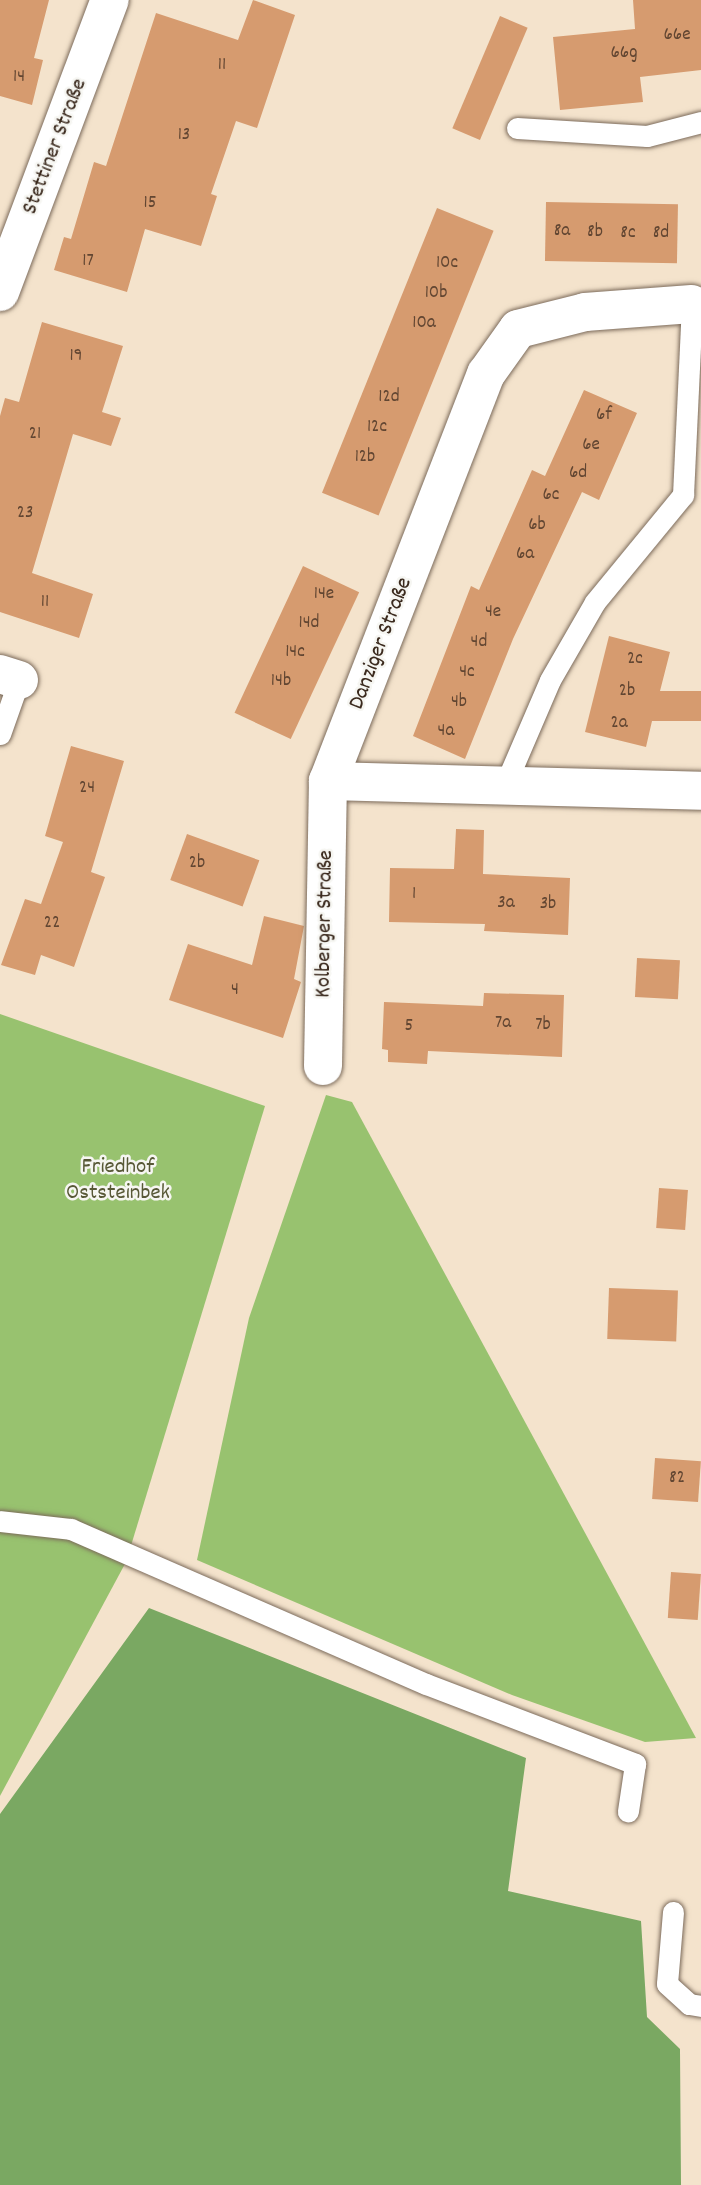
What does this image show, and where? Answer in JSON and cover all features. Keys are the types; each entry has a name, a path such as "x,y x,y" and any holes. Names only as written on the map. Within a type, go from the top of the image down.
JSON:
{"street":[{"name":"Stettiner Straße","path":"0,292 110,0"},
{"name":"Danziger Straße","path":"328,781 486,374 518,329 585,313 692,304"},
{"path":"328,781 701,791"},
{"name":"Kolberger Straße","path":"323,1066 328,781"}],"lane":[{"path":"517,128 647,136 701,122"},
{"path":"504,787 550,680 595,602 683,495 692,304"},
{"path":"0,734 9,677"},
{"path":"0,1521 71,1529 413,1678 635,1764 628,1811"},
{"path":"673,1912 667,1984 689,2004 701,2006"}],"green space":[{"name":"Friedhof Oststeinbek","path":"0,1014 265,1106 126,1562 0,1796"},
{"path":"326,1095 352,1102 696,1738 645,1742 512,1695 197,1560 249,1318"},
{"path":"149,1608 526,1758 508,1891 641,1921 647,2017 680,2049 681,2185 0,2185 0,1814"}],"building":[{"path":"0,0 49,0 34,58 43,60 32,105 0,96"},
{"path":"253,0 295,15 257,128 236,121 211,194 217,196 201,246 145,229 127,292 54,270 64,237 71,239 94,162 106,166 156,13 238,40"},
{"path":"633,0 701,0 701,70 640,77 643,102 560,110 553,37 635,29"},
{"path":"500,16 528,28 480,140 452,128"},
{"path":"546,202 678,204 677,263 545,261"},
{"path":"437,208 494,231 379,515 322,493"},
{"path":"42,322 123,346 102,412 121,418 111,446 73,434 32,573 93,594 79,638 0,612 0,416 5,398 19,402"},
{"path":"584,390 637,413 599,500 582,492 513,639 465,759 413,736 471,586 479,590 532,470 545,476"},
{"path":"303,566 359,592 291,739 235,713"},
{"path":"609,636 670,652 660,691 701,691 701,721 652,721 646,747 585,732"},
{"path":"71,746 124,761 91,872 105,877 74,967 41,955 35,975 1,965 25,899 41,904 63,842 45,836"},
{"path":"456,829 484,830 483,874 570,878 568,935 484,931 485,924 389,922 390,868 454,869"},
{"path":"187,834 259,860 243,906 170,880"},
{"path":"264,916 304,926 294,979 301,982 283,1038 169,1000 188,944 252,965"},
{"path":"637,958 680,960 678,999 635,997"},
{"path":"484,993 564,995 562,1057 428,1051 427,1064 388,1062 388,1050 382,1049 384,1002 483,1006"},
{"path":"659,1188 688,1190 685,1230 656,1228"},
{"path":"609,1288 678,1290 676,1341 607,1339"},
{"path":"655,1458 701,1461 698,1502 652,1499"},
{"path":"671,1572 701,1574 698,1620 668,1618"}]}
